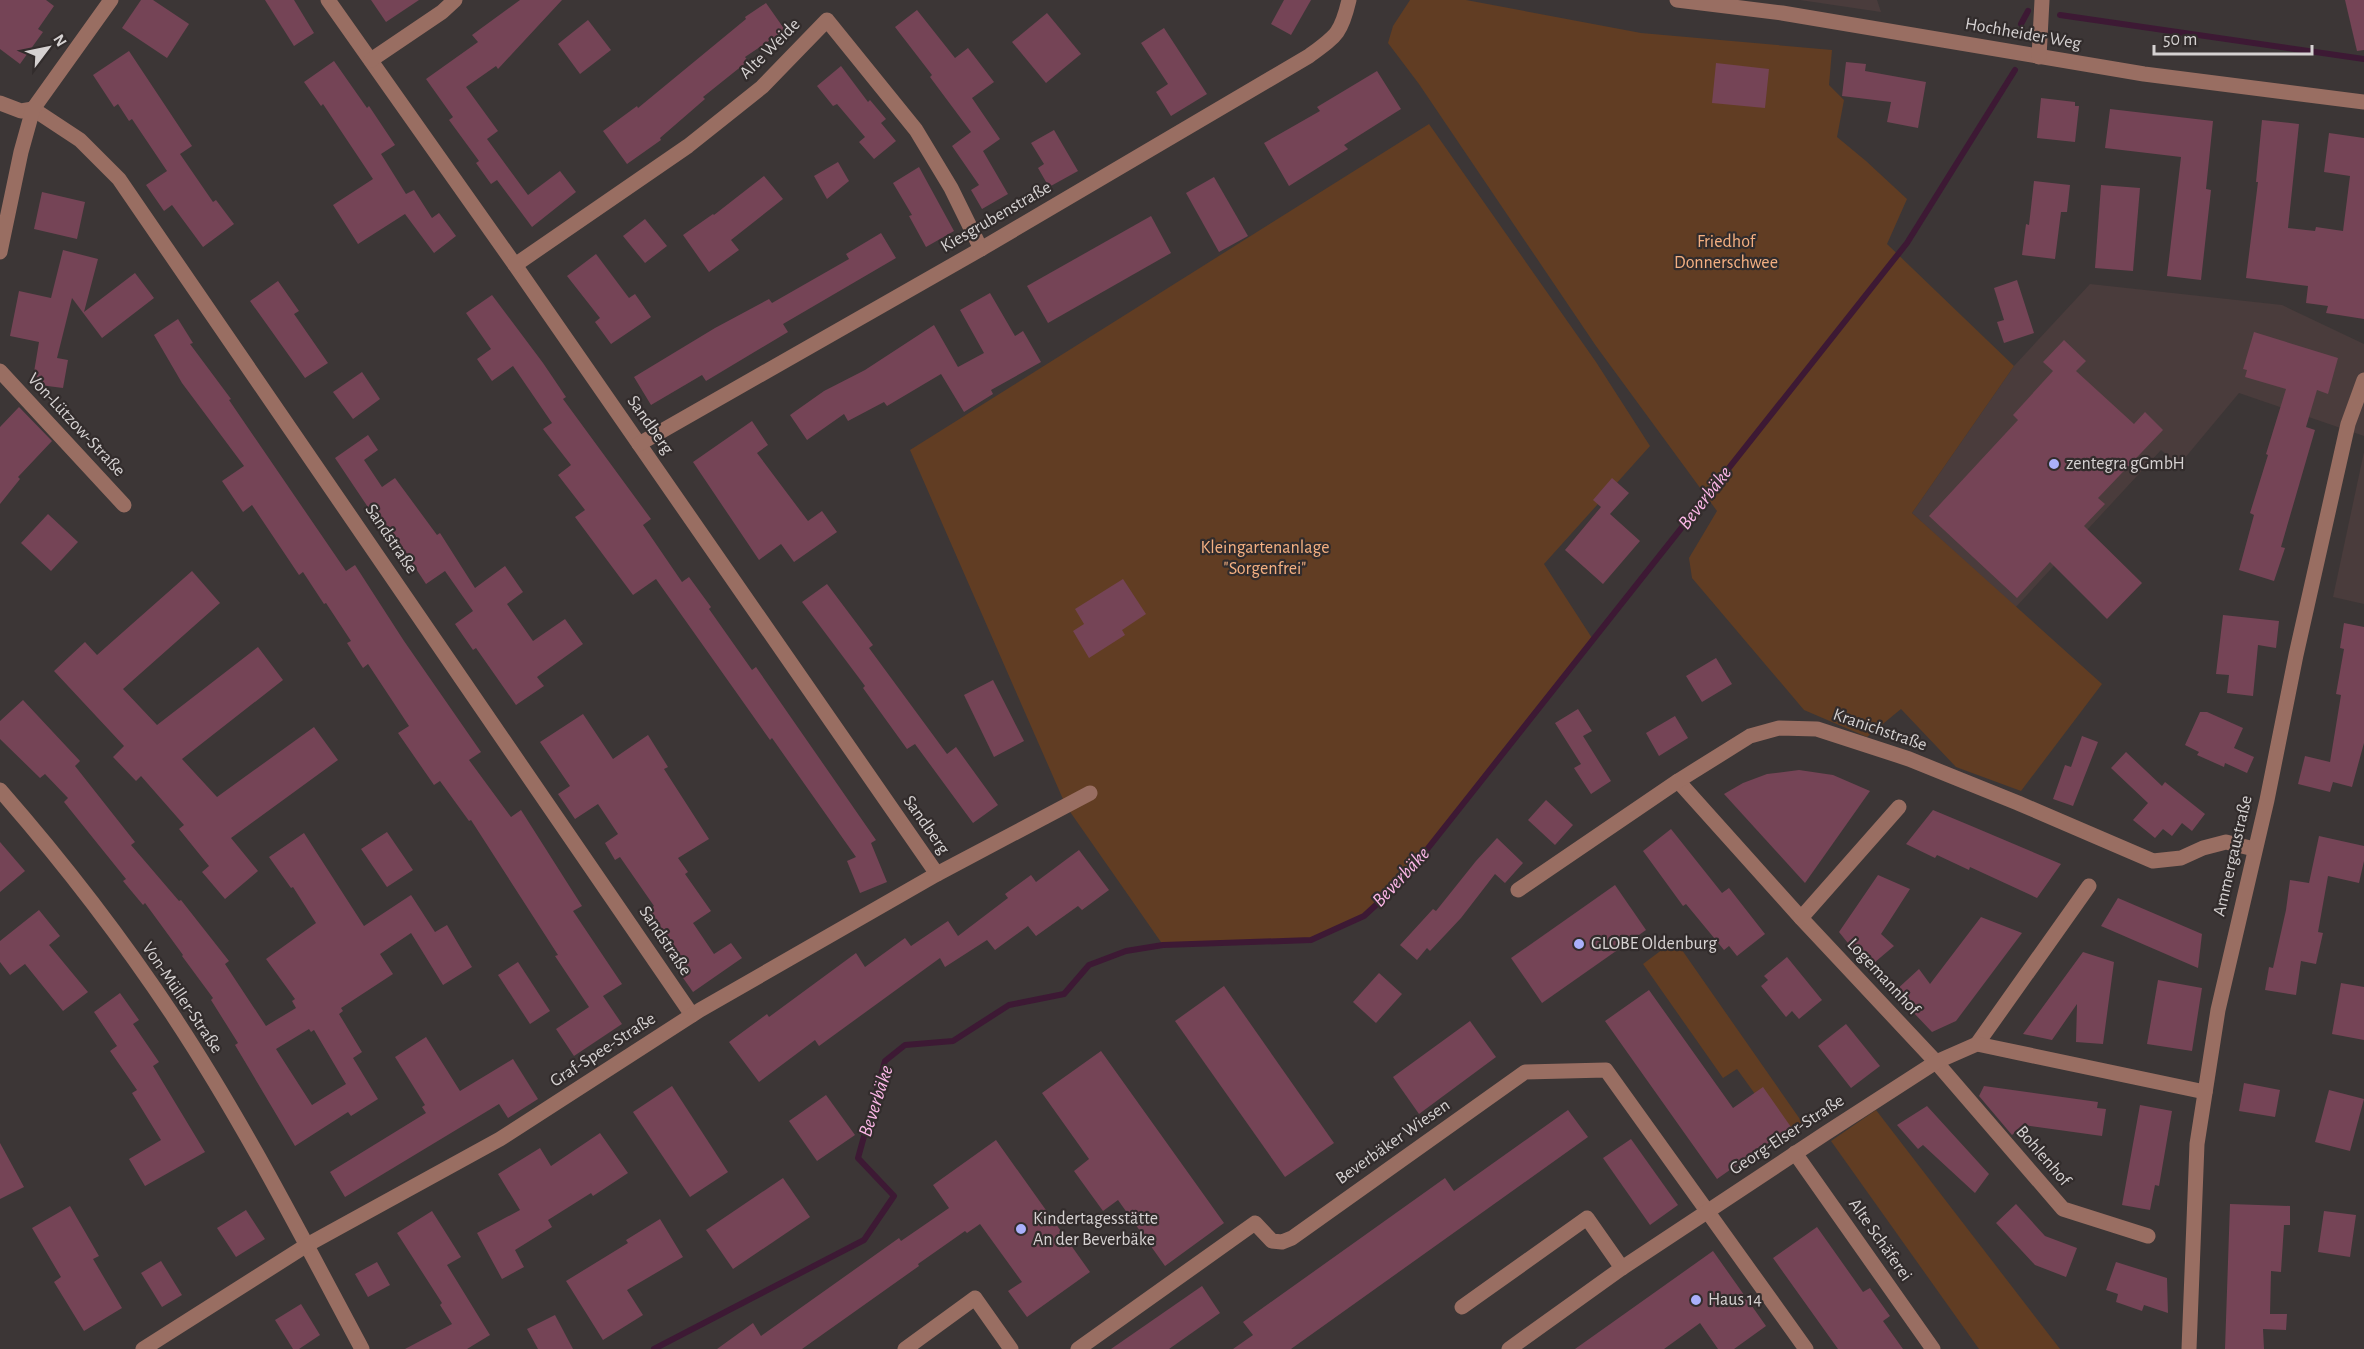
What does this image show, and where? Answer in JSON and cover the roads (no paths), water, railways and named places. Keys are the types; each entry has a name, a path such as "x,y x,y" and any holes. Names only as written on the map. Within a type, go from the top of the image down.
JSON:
{"street":[{"path":"0,252 21,152 33,109 111,0"},
{"name":"Sandberg","path":"328,0 515,265 936,874"},
{"path":"371,60 455,0"},
{"name":"Kiesgrubenstraße","path":"639,444 981,249 1309,56 1332,39 1343,25 1349,0"},
{"name":"Hochheider Weg","path":"1677,0 1792,14 2217,85 2364,102"},
{"path":"2039,57 2042,0"},
{"name":"Alte Weide","path":"515,265 688,146 762,87 827,20 916,130 951,188 981,249"},
{"path":"0,103 21,111 33,109"},
{"name":"Sandstraße","path":"33,109 80,140 119,179 692,1015"},
{"name":"Von-Lützow-Straße","path":"0,371 124,505"},
{"name":"Ammergaustraße","path":"2189,1349 2197,1144 2218,1010 2348,424 2364,380"},
{"name":"Kranichstraße","path":"1518,890 1678,781 1750,736 1779,728 1816,729 1909,759 2019,803 2153,861 2181,858 2203,848 2226,842 2254,849"},
{"name":"Logemannhof","path":"1678,781 1801,918 1936,1062"},
{"name":"Von-Müller-Straße","path":"0,790 91,899 174,1017 242,1127 362,1349"},
{"name":"Graf-Spee-Straße","path":"143,1349 307,1245 500,1139 692,1015 936,874 1090,793"},
{"path":"1801,918 1899,807"},
{"path":"2089,886 1977,1044 2205,1092"},
{"name":"Georg-Elser-Straße","path":"1509,1349 1622,1268 1795,1153 1936,1062 1977,1044"},
{"name":"Bohlenhof","path":"1936,1062 2063,1209 2148,1236"},
{"name":"Beverbäker Wiesen","path":"1078,1349 1255,1223 1272,1241 1282,1242 1292,1238 1525,1072 1606,1070 1707,1211"},
{"name":"Alte Schäferei","path":"1795,1153 1933,1349"},
{"path":"1707,1211 1806,1349"},
{"path":"1462,1307 1587,1218 1622,1268"},
{"path":"905,1349 975,1298 1011,1349"}],"waterway":[{"name":"Beverbäke","path":"2021,24 2028,11"},
{"name":"Beverbäke","path":"2060,15 2364,59"},
{"name":"Beverbäke","path":"654,1349 864,1240 894,1196 858,1158 885,1061 905,1045 953,1041 1009,1005 1064,994 1089,965 1126,951 1163,945 1311,940 1364,916 1402,881 1907,243 2015,70"}],"place":[{"name":"zentegra gGmbH","path":"2054,464"},
{"name":"GLOBE Oldenburg","path":"1579,944"},
{"name":"Kindertagesstätte An der Beverbäke","path":"1021,1229"},
{"name":"Haus 14","path":"1696,1300"}],"park label":[{"name":"Friedhof Donnerschwee","path":"1726,252"},
{"name":"Kleingartenanlage \"Sorgenfrei\"","path":"1265,558"}]}
